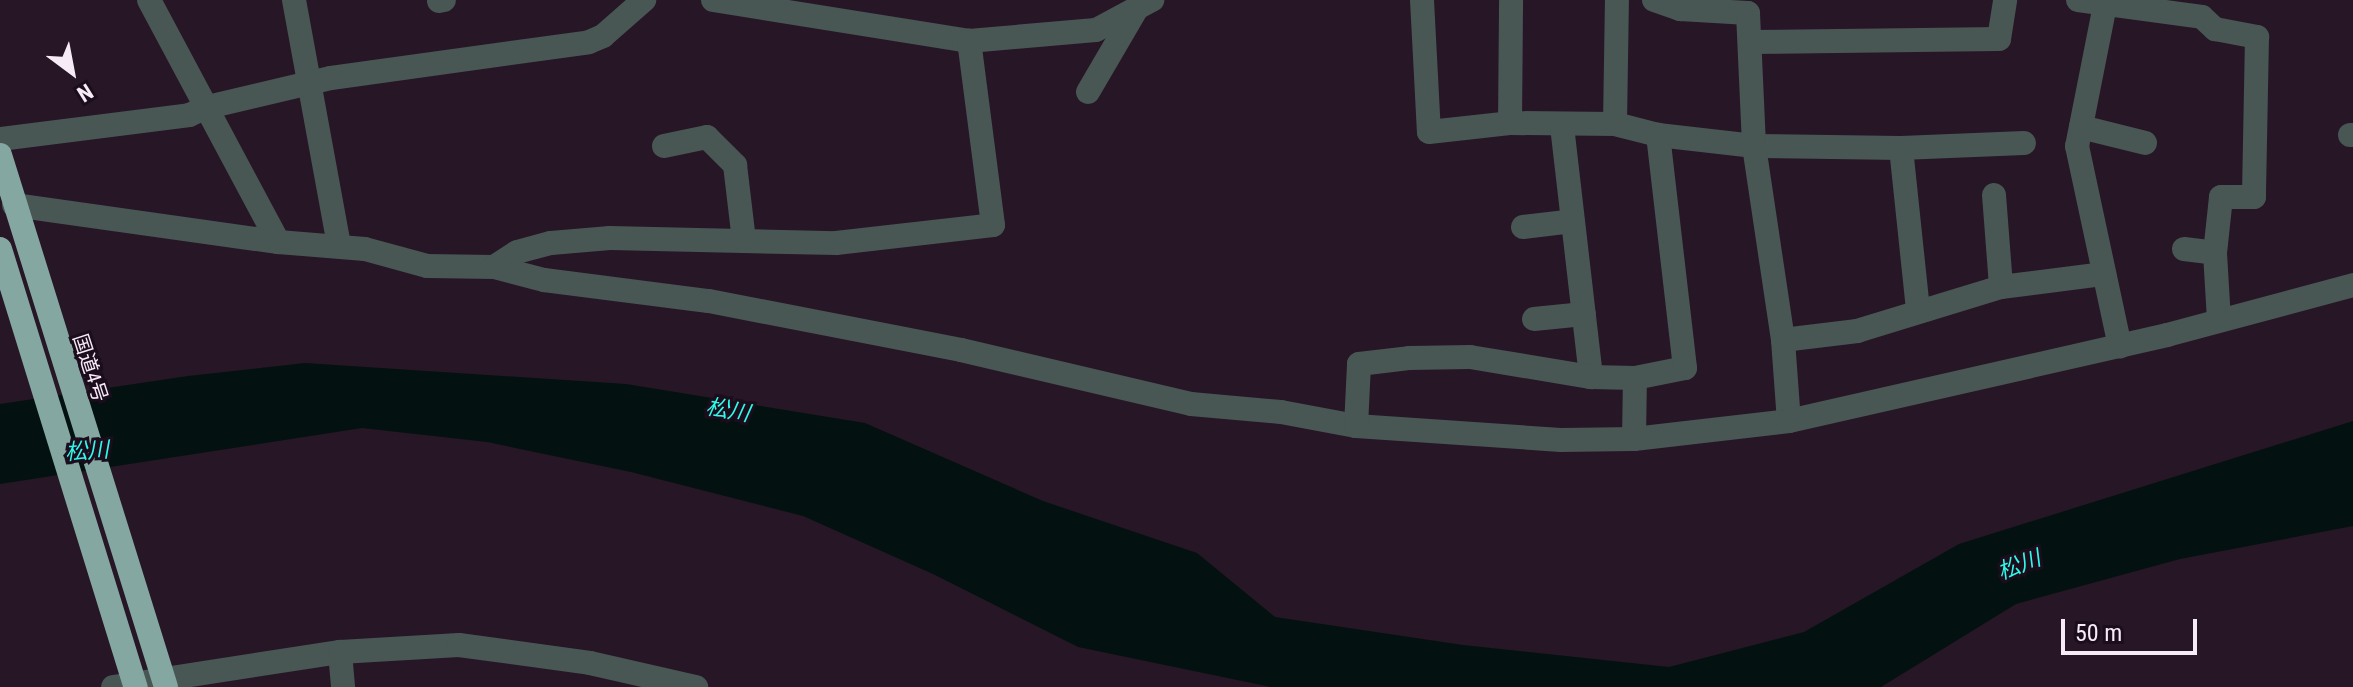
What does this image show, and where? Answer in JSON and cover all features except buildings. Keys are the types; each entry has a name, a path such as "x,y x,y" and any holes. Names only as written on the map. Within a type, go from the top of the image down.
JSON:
{"highway":[{"name":"国道4号","path":"0,155 163,677"},
{"path":"0,249 128,680"}],"street":[{"path":"149,0 278,242"},
{"path":"294,0 339,246"},
{"path":"0,139 189,115 208,107 250,100 308,83 589,42 603,36 644,0"},
{"path":"1422,0 1429,132 1510,123 1562,126 1615,124 1658,135 1754,146 1901,148 2024,143"},
{"path":"1510,123 1511,0"},
{"path":"1654,0 1748,13 1754,146 1783,340 1789,421"},
{"path":"1751,42 1999,39 2005,0"},
{"path":"2078,0 2105,5 2203,8 2215,29 2257,37 2254,197 2221,197 2215,253 2219,320"},
{"path":"724,1 969,41 1096,30 1145,4"},
{"path":"1615,124 1617,1"},
{"path":"1088,92 1145,4"},
{"path":"2105,5 2077,146 2120,346"},
{"path":"494,267 517,252 551,243 610,238 836,243 993,225 969,41"},
{"path":"1562,126 1591,377"},
{"path":"2081,127 2145,143"},
{"path":"1356,426 1359,364 1409,358 1470,357 1591,377 1635,378 1685,368 1658,135"},
{"path":"664,146 707,137 735,165 744,240"},
{"path":"1901,148 1918,310"},
{"path":"1994,195 2001,287"},
{"path":"16,214 365,249 427,266 494,267 544,280 709,301 961,350 1191,404 1281,412 1356,426 1561,440 1634,439 1789,421 2120,346 2353,285"},
{"path":"1523,227 1573,221"},
{"path":"2184,249 2215,253"},
{"path":"1783,340 1857,331 2001,287 2104,274"},
{"path":"1534,319 1584,314"},
{"path":"1634,439 1635,378"},
{"path":"128,680 340,652 459,645 590,663 696,687"},
{"path":"340,652 343,687"}],"water":[{"name":"松川","path":"305,363 626,384 865,423 1043,501 1197,553 1275,617 1463,645 1669,667 1804,632 1959,544 2353,421 2353,526 2180,559 2016,604 1881,687 1271,687 1078,647 933,574 803,516 631,472 487,442 362,428 0,484 0,404 188,376"}]}
